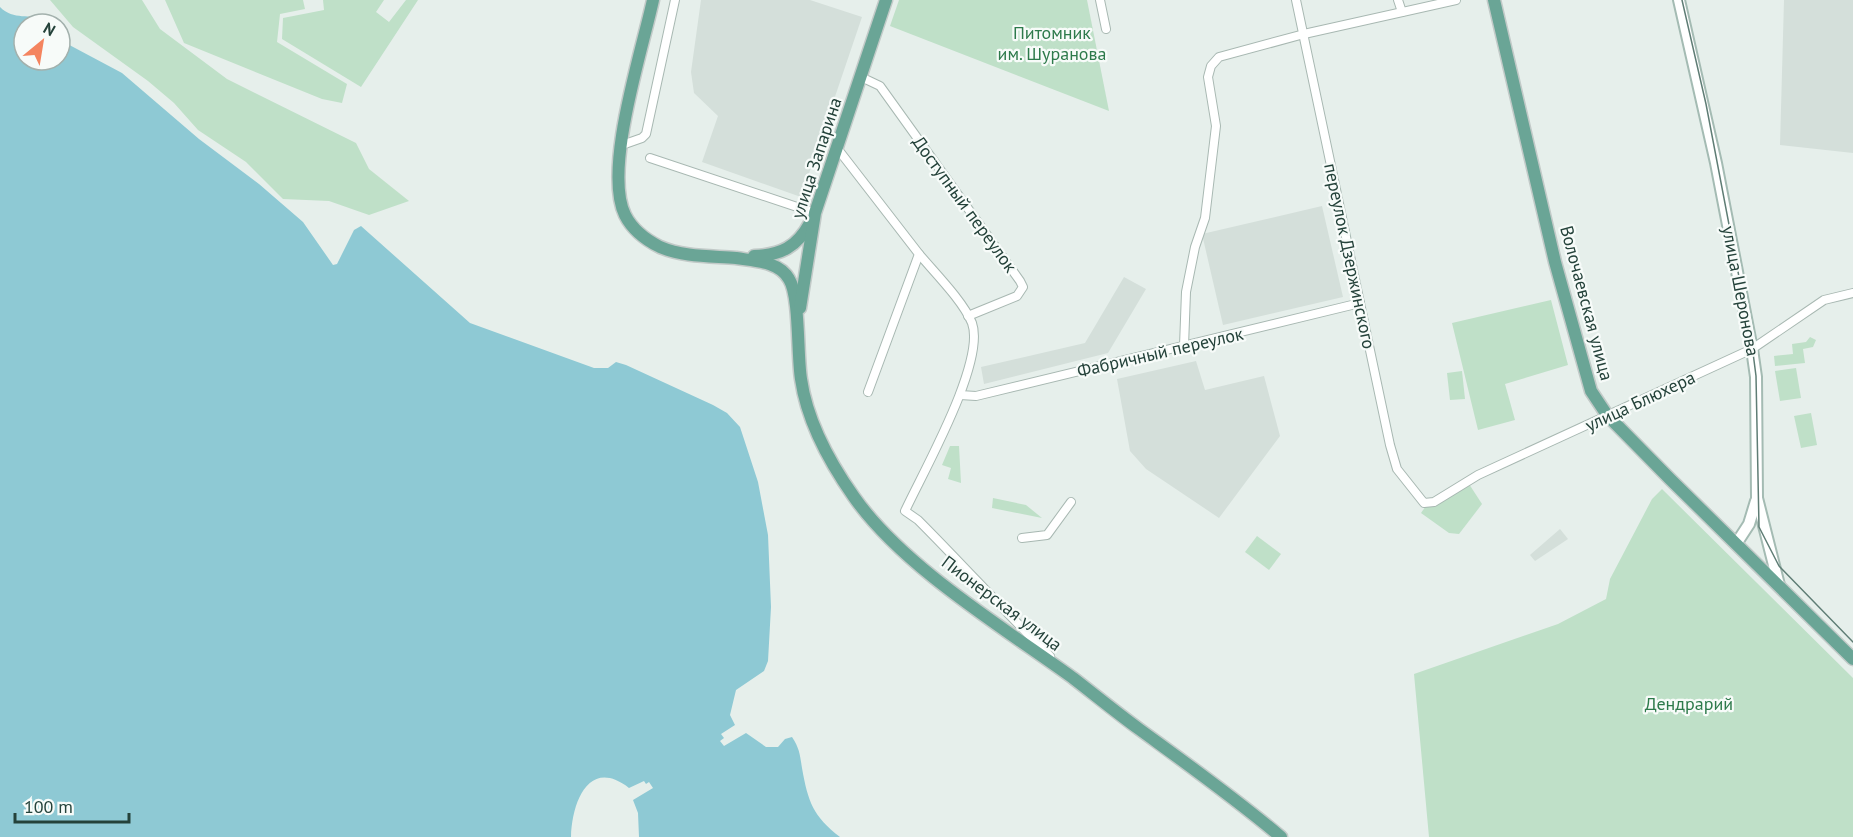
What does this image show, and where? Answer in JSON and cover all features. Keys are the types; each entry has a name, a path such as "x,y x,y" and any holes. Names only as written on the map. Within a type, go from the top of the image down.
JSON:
{"main road":[{"path":"652,0 622,145 619,185 625,215 633,228 648,240 671,251 766,263 780,269 790,279 797,330"},
{"name":"улица Запарина","path":"797,330 815,213 886,0"},
{"name":"Волочаевская улица","path":"1494,0 1555,262 1587,382 1607,415 1853,659"},
{"name":"улица Шеронова","path":"1679,0 1716,163 1752,349 1756,377 1757,498 1779,585"},
{"path":"723,257 777,255 798,241 815,213"},
{"name":"Пионерская улица","path":"797,330 801,381 809,410 821,441 855,499 907,553 1007,633 1073,678 1281,837"},
{"path":"1736,544 1749,524 1757,498"}],"street":[{"path":"622,145 642,138 646,134 675,0"},
{"path":"1100,0 1106,30"},
{"name":"переулок Дзержинского","path":"1296,0 1397,469 1424,503"},
{"path":"1398,0 1402,12"},
{"path":"1184,346 1186,292 1195,247 1205,218 1216,126 1208,77 1211,66 1219,57 1304,34 1456,0"},
{"name":"Доступный переулок","path":"861,77 880,86 1023,287 1017,296 968,316"},
{"path":"837,148 968,316 974,331 972,349 960,395 905,511 918,520 995,597 1014,621 1073,678"},
{"path":"650,158 815,213"},
{"path":"868,392 920,254"},
{"name":"улица Блюхера","path":"1424,503 1434,502 1478,475 1752,349 1824,300 1853,293"},
{"name":"Фабричный переулок","path":"960,395 976,396 1360,303"},
{"path":"1022,538 1047,535 1071,502"}],"shaded area":[{"path":"701,0 810,0 862,17 801,197 702,162 718,116 694,93 691,72"},
{"path":"1784,0 1853,0 1853,153 1780,145"},
{"path":"1322,206 1343,297 1223,325 1202,234"},
{"path":"1124,277 1146,289 1108,353 984,384 981,367 1085,343"},
{"path":"1196,361 1205,390 1264,376 1280,436 1219,518 1146,469 1130,451 1117,379"},
{"path":"1560,529 1568,539 1535,561 1530,555"}],"green space":[{"path":"50,0 142,0 160,29 227,79 356,143 369,169 409,201 369,215 329,201 283,199 246,162 198,130 174,103 148,81 73,27 72,12 60,12"},
{"path":"165,0 303,0 305,9 280,14 277,42 347,84 342,103 322,99 184,43"},
{"path":"323,0 384,0 376,12 389,22 406,0 418,0 361,87 282,39 283,18 324,10"},
{"name":"Питомник им. Шуранова","path":"899,0 1087,0 1109,111 890,26"},
{"path":"1551,300 1568,365 1505,384 1515,420 1478,430 1452,323"},
{"path":"1810,337 1816,340 1813,347 1803,349 1805,363 1775,366 1774,356 1793,354 1792,344 1806,342"},
{"path":"1796,368 1801,398 1780,401 1775,371"},
{"path":"1462,371 1465,399 1450,400 1447,373"},
{"path":"1811,413 1817,445 1801,448 1794,416"},
{"path":"950,446 959,446 961,483 948,479 951,468 942,465"},
{"path":"1469,484 1482,504 1459,534 1449,533 1421,513 1428,503"},
{"name":"Дендрарий","path":"1662,489 1853,678 1853,837 1429,837 1414,674 1558,624 1606,599 1610,579 1652,499"},
{"path":"993,498 1026,505 1042,518 992,508"},
{"path":"1257,536 1281,554 1269,570 1245,552"}],"water":[{"path":"0,7 12,14 12,72 72,72 72,46 122,73 199,139 259,184 303,222 333,265 337,264 354,230 361,226 470,323 594,368 608,368 616,362 626,365 713,405 727,413 740,427 758,482 768,535 771,607 768,661 764,671 736,690 730,715 735,725 721,734 724,738 720,741 724,746 746,733 766,747 778,747 785,739 792,737 797,745 813,807 824,822 840,837 639,837 638,813 633,800 653,788 649,782 646,784 644,781 629,788 615,780 603,778 593,781 579,798 571,837 0,837"}],"tram line":[{"path":"1682,0 1706,104 1752,345 1756,376 1759,527 1779,566 1853,642"}]}
